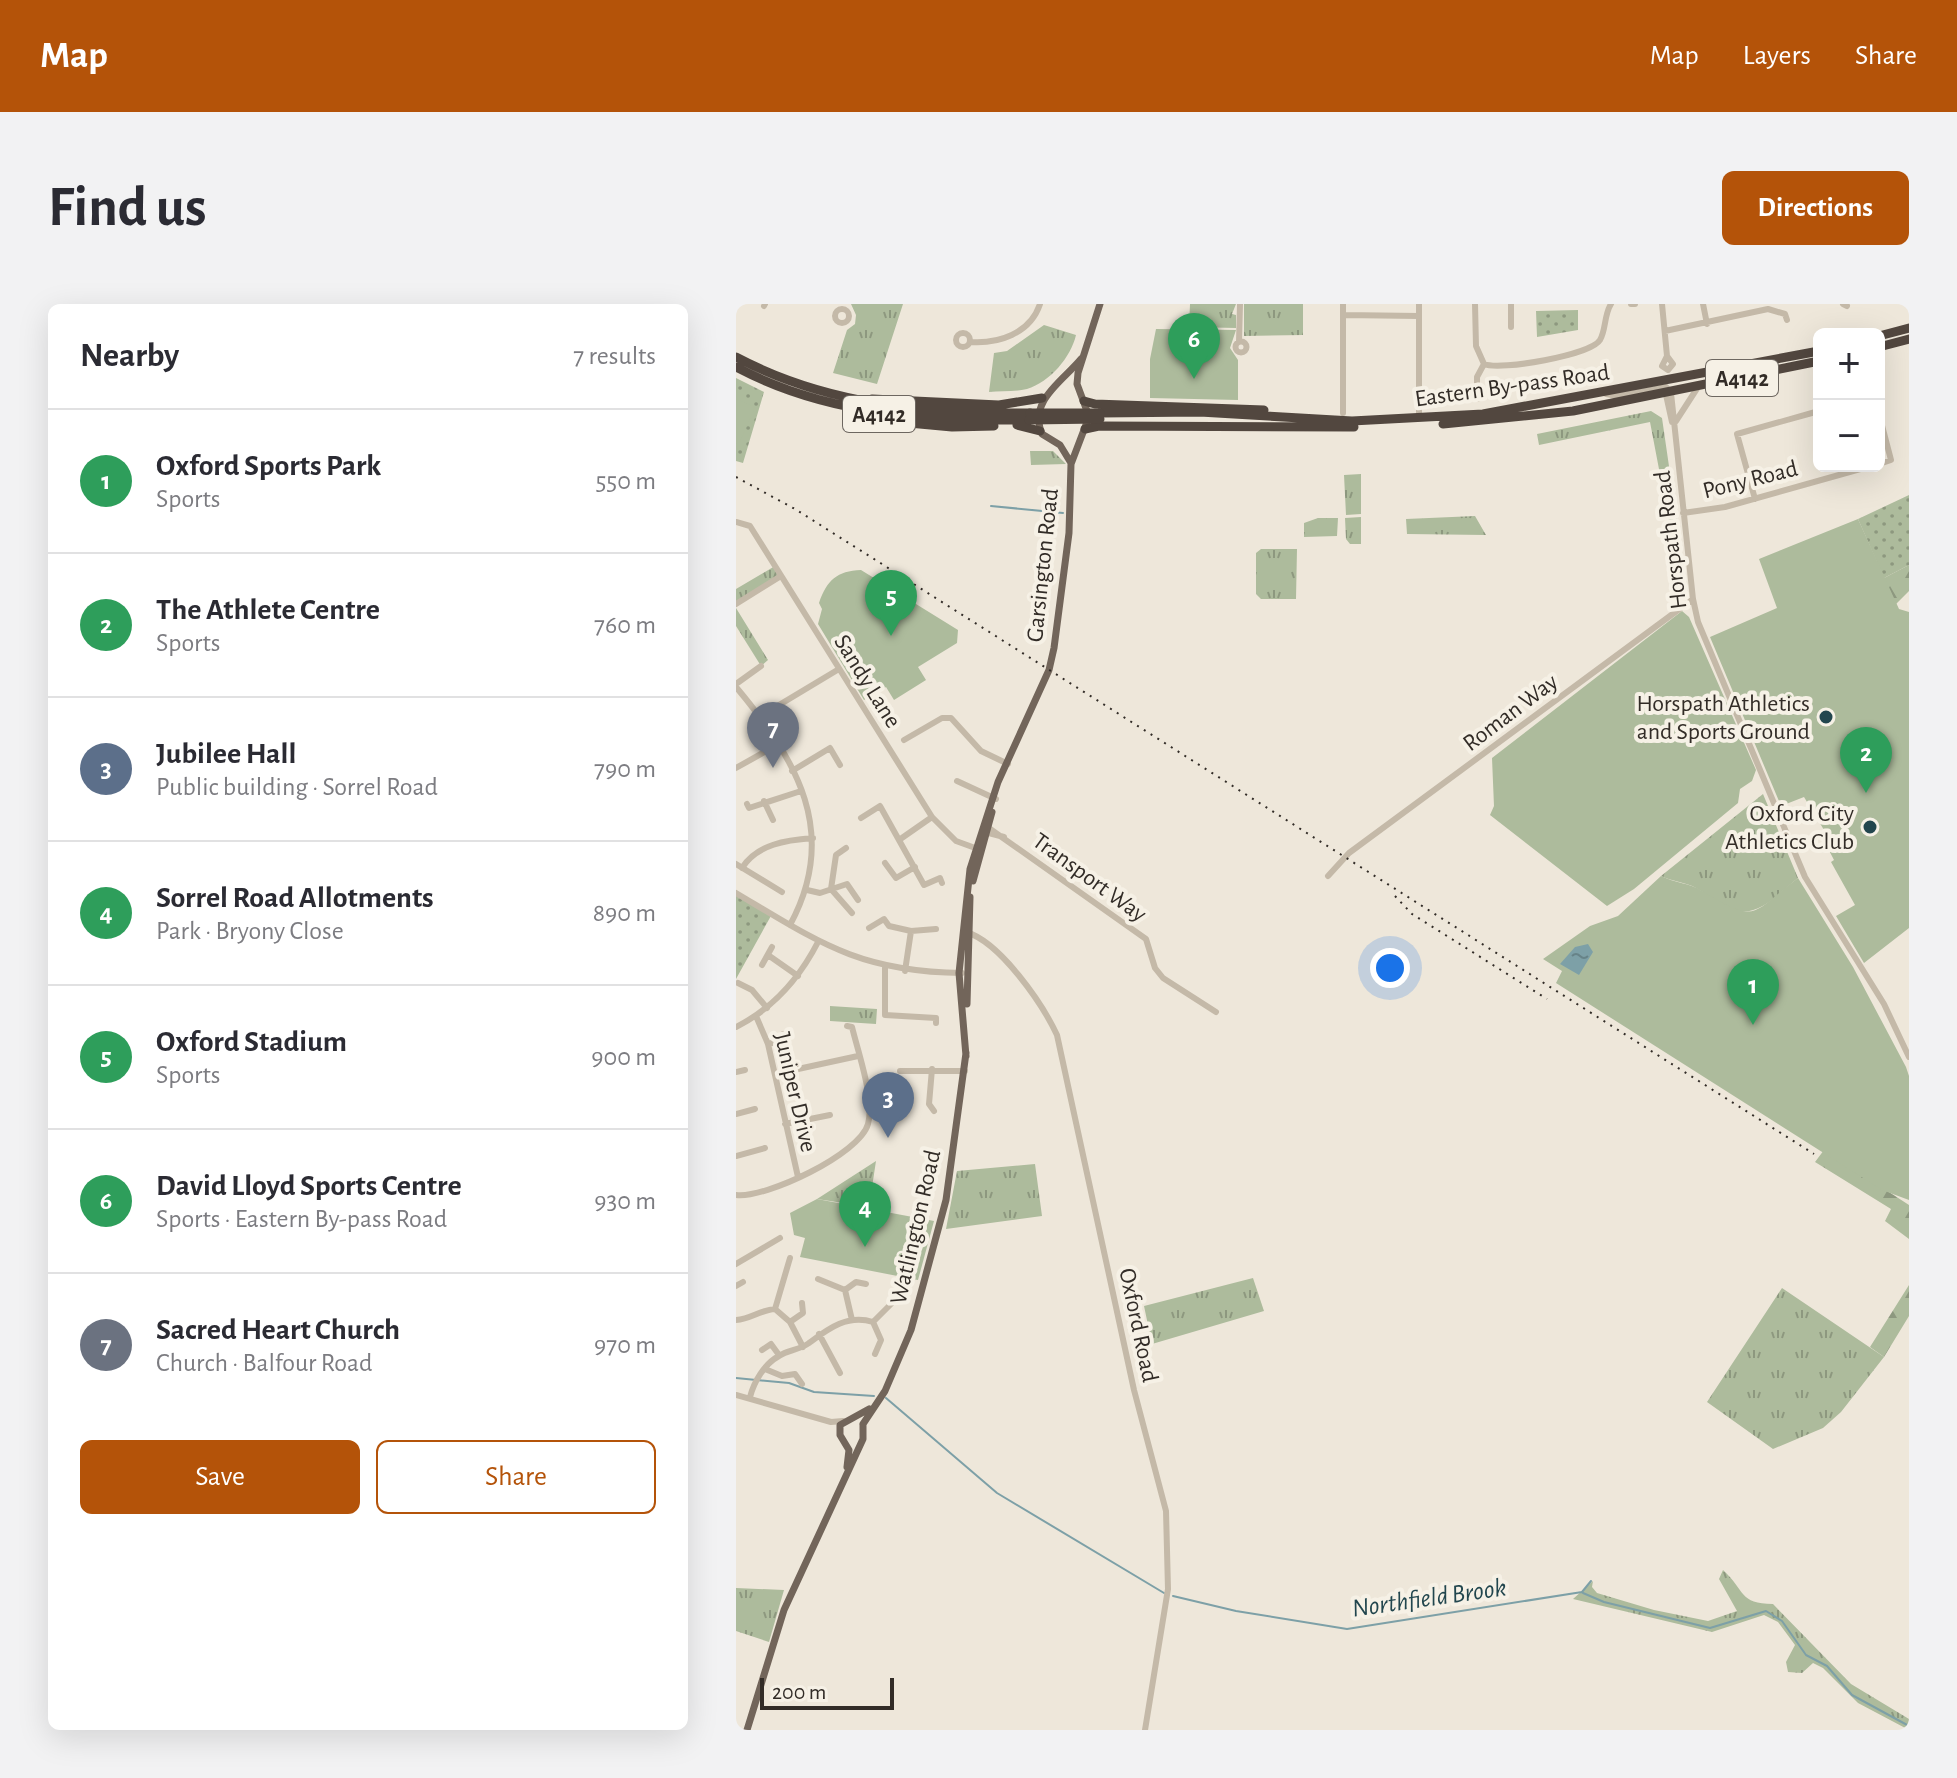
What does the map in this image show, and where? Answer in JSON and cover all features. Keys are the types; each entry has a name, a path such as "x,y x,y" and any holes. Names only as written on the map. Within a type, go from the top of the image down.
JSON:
{"highway":[{"path":"1885,334 1909,328"},
{"path":"1885,345 1909,339"},
{"name":"Eastern By-pass Road","path":"1100,416 1354,427 1467,422 1573,411 1813,353"},
{"name":"Eastern By-pass Road","path":"736,357 851,404"},
{"name":"Eastern By-pass Road","path":"736,367 757,378 851,404 941,420 1200,412 1415,420 1483,414 1606,394 1698,387 1813,362"},
{"path":"851,404 999,405 1042,398"},
{"path":"1082,398 1095,404 1237,407 1300,418"},
{"path":"851,404 860,415 923,425 1024,425 1040,431"},
{"path":"1082,434 1099,426 1354,427"}],"main road":[{"path":"1060,445 1082,434 1078,373 1100,304"},
{"path":"1071,464 1060,445 1048,440 1040,431 1039,410 1042,398 1085,354"},
{"path":"1055,388 1070,387 1082,398"},
{"name":"Garsington Road","path":"1049,670 1067,549 1071,464 1082,434"},
{"name":"Watlington Road","path":"863,1424 879,1400 909,1337 941,1223 965,1071 965,936 978,848 1007,766 1049,670"},
{"path":"839,1494 850,1455 847,1443 840,1435 843,1421 879,1400"},
{"path":"747,1730 784,1610 863,1439 863,1424 852,1418"},
{"path":"847,1443 855,1445 863,1439"}],"street":[{"path":"970,342 1004,339 1028,324 1040,304"},
{"path":"1239,342 1240,304"},
{"path":"1343,304 1343,413"},
{"path":"1419,304 1419,413"},
{"path":"1475,304 1476,346 1484,364"},
{"path":"1511,304 1511,327"},
{"path":"1484,364 1499,367 1587,350 1601,339 1611,304"},
{"path":"1662,304 1667,356"},
{"path":"1703,304 1707,324"},
{"path":"1665,331 1707,324 1768,307 1785,314 1787,320"},
{"path":"1343,315 1419,316"},
{"path":"1477,399 1477,377 1484,364"},
{"path":"1674,425 1698,387"},
{"name":"Horspath Road","path":"1668,389 1693,599 1707,645 1805,877 1884,1004 1909,1057"},
{"path":"1755,499 1737,434 1813,413"},
{"path":"1885,437 1891,460 1885,462"},
{"name":"Pony Road","path":"1683,513 1755,499 1850,472"},
{"name":"Sandy Lane","path":"736,522 750,526 932,817 948,836 978,848"},
{"path":"736,604 781,576"},
{"name":"Roman Way","path":"1328,876 1349,853 1693,599"},
{"path":"761,666 736,686 792,771 801,791 813,838 807,890 790,925"},
{"path":"759,717 839,669"},
{"path":"904,740 942,718 951,718 981,751 1007,766"},
{"path":"736,768 777,745"},
{"path":"792,771 830,748 840,765"},
{"path":"957,781 994,799"},
{"path":"747,804 749,808 801,791"},
{"path":"764,801 773,820"},
{"path":"861,818 880,806 926,886 940,878"},
{"path":"899,840 932,817"},
{"name":"Transport Way","path":"985,829 1004,837 1146,939 1155,968 1163,978 1216,1012"},
{"path":"782,892 739,866 781,840 813,838"},
{"path":"846,848 836,855 831,889 852,913"},
{"path":"885,863 896,878 915,867"},
{"path":"807,890 820,893 847,884 858,900"},
{"path":"736,893 818,942 885,967 905,971 963,973"},
{"path":"869,928 884,919 889,926 911,931 936,929"},
{"path":"905,971 911,931"},
{"name":"Oxford Road","path":"965,936 994,949 1039,1004 1057,1035 1134,1390 1163,1495 1169,1542 1168,1589 1145,1730"},
{"path":"736,1027 767,1008 798,976 818,942"},
{"path":"762,965 772,947"},
{"path":"768,955 798,976"},
{"path":"885,967 883,1015 936,1018 936,1023"},
{"path":"740,986 752,990 767,1008"},
{"name":"Juniper Drive","path":"756,1016 768,1044 798,1177"},
{"path":"736,1195 756,1195 798,1177 861,1138 868,1127 870,1107 862,1061 852,1027 847,1026"},
{"path":"768,1044 784,1040 783,1034"},
{"path":"775,1074 862,1061"},
{"path":"932,1069 929,1104 934,1111"},
{"path":"736,1072 745,1070"},
{"path":"900,1071 965,1071"},
{"path":"870,1107 882,1103"},
{"path":"736,1114 755,1109"},
{"path":"785,1124 830,1115"},
{"path":"736,1156 765,1148"},
{"path":"736,1264 780,1238"},
{"path":"775,1309 790,1258"},
{"path":"818,1279 845,1290 850,1298 852,1320"},
{"path":"845,1290 856,1282 866,1284"},
{"path":"873,1322 894,1301"},
{"path":"790,1322 803,1313 802,1303"},
{"path":"736,1320 747,1319 763,1309 775,1309 790,1322 803,1347"},
{"path":"750,1397 756,1381 779,1355 803,1347 819,1334 852,1320 873,1322"},
{"path":"873,1322 881,1340 875,1354"},
{"path":"819,1334 840,1373"},
{"path":"762,1350 771,1344 779,1355"},
{"path":"764,1370 782,1376 795,1374 802,1384"},
{"path":"736,1395 823,1419 843,1421"},
{"path":"823,1419 840,1435"}],"green space":[{"path":"851,304 903,304 877,384 833,373 847,330 855,324 856,315"},
{"path":"1190,304 1236,304 1232,314 1236,315 1236,328 1189,327"},
{"path":"1244,304 1303,304 1303,335 1244,336"},
{"path":"1578,310 1578,330 1537,337 1536,311"},
{"path":"1044,325 1076,335 1058,368 1036,386 989,392 994,353 1007,351"},
{"path":"1156,329 1236,330 1230,348 1238,360 1238,400 1150,398 1150,359"},
{"path":"736,378 764,392 743,463 736,461"},
{"path":"736,399 755,407 739,444 736,443"},
{"path":"1651,411 1662,418 1679,535 1667,537 1671,532 1650,422 1539,445 1537,434"},
{"path":"1030,451 1053,451 1066,464 1031,465"},
{"path":"1361,474 1361,514 1346,515 1344,475"},
{"path":"1909,495 1909,565 1884,578 1858,519"},
{"path":"1475,516 1486,535 1407,534 1406,519"},
{"path":"1361,517 1361,544 1350,544 1346,539 1345,518"},
{"path":"1318,518 1338,518 1337,536 1304,537 1304,523"},
{"name":"Horspath Athletics and Sports Ground","path":"1858,519 1899,609 1909,612 1909,928 1864,963 1836,916 1855,905 1831,862 1834,860 1820,833 1824,830 1804,797 1781,806 1710,637 1777,608 1759,559"},
{"path":"1261,549 1297,549 1296,599 1261,599 1256,594 1256,553"},
{"path":"1909,565 1909,591 1896,604 1884,578"},
{"path":"775,566 781,576 736,604 736,589"},
{"path":"861,570 958,630 957,643 918,667 926,680 894,700 886,687 864,700 818,624 822,609 819,603 829,583 845,572"},
{"path":"736,608 768,660 761,666 736,626"},
{"name":"Horspath Athletics and Sports Ground","path":"1682,611 1689,617 1756,770 1752,781 1740,789 1738,803 1634,889 1607,906 1490,815 1494,806 1492,758"},
{"path":"1763,794 1798,878 1775,898 1758,909 1739,911 1724,906 1692,886 1661,876"},
{"path":"1661,876 1692,886 1745,911 1762,907 1798,878 1853,967 1906,1067 1909,1076 1909,1200 1882,1190 1556,983 1562,971 1543,959 1590,926 1618,916"},
{"path":"736,893 772,914 736,979"},
{"path":"830,1006 877,1009 876,1024 830,1021"},
{"path":"1824,1150 1909,1205 1909,1239 1885,1221 1891,1209 1815,1162"},
{"path":"876,1161 869,1207 817,1199"},
{"path":"1035,1164 1042,1216 946,1229 957,1171"},
{"path":"817,1199 934,1221 918,1280 800,1257 805,1238 794,1235 790,1213"},
{"path":"1253,1278 1264,1311 1152,1344 1144,1306"},
{"path":"1909,1285 1909,1316 1884,1357 1870,1347"},
{"path":"1782,1288 1884,1357 1841,1412 1823,1428 1773,1449 1707,1402"},
{"path":"1723,1570 1748,1599 1773,1604 1851,1684 1909,1719 1909,1730 1858,1703 1823,1668 1813,1663 1802,1673 1788,1672 1786,1662 1795,1645 1778,1622 1764,1615 1712,1632 1573,1599 1593,1581 1592,1587 1597,1593 1654,1610 1708,1621 1737,1611 1719,1579"},
{"path":"736,1588 784,1590 769,1642 736,1631"}],"water":[{"path":"1588,944 1593,952 1579,975 1560,964 1575,947"}],"waterway":[{"path":"991,506 1063,513"},
{"name":"Northfield Brook","path":"736,1378 789,1383 814,1392 874,1396"},
{"name":"Northfield Brook","path":"886,1398 997,1493 1164,1593"},
{"name":"Northfield Brook","path":"1173,1596 1236,1611 1347,1629 1582,1592 1591,1581"},
{"path":"1583,1593 1604,1602 1710,1628 1766,1611 1782,1621 1806,1655 1827,1666 1852,1695 1909,1726"}],"railway":[{"path":"736,477 795,509 1814,1154"},
{"path":"1395,896 1412,914 1547,999"}],"place":[{"name":"David Lloyd Sports Centre","path":"1194,379"},
{"name":"Oxford Stadium","path":"891,636"},
{"name":"Horspath Athletics and Sports Ground","path":"1826,717"},
{"name":"Sacred Heart Church","path":"773,768"},
{"name":"The Athlete Centre","path":"1866,793"},
{"name":"Oxford City Athletics Club","path":"1870,827"},
{"name":"Oxford Sports Park","path":"1753,1025"},
{"name":"Jubilee Hall","path":"888,1138"},
{"name":"Sorrel Road Allotments","path":"865,1247"}]}
